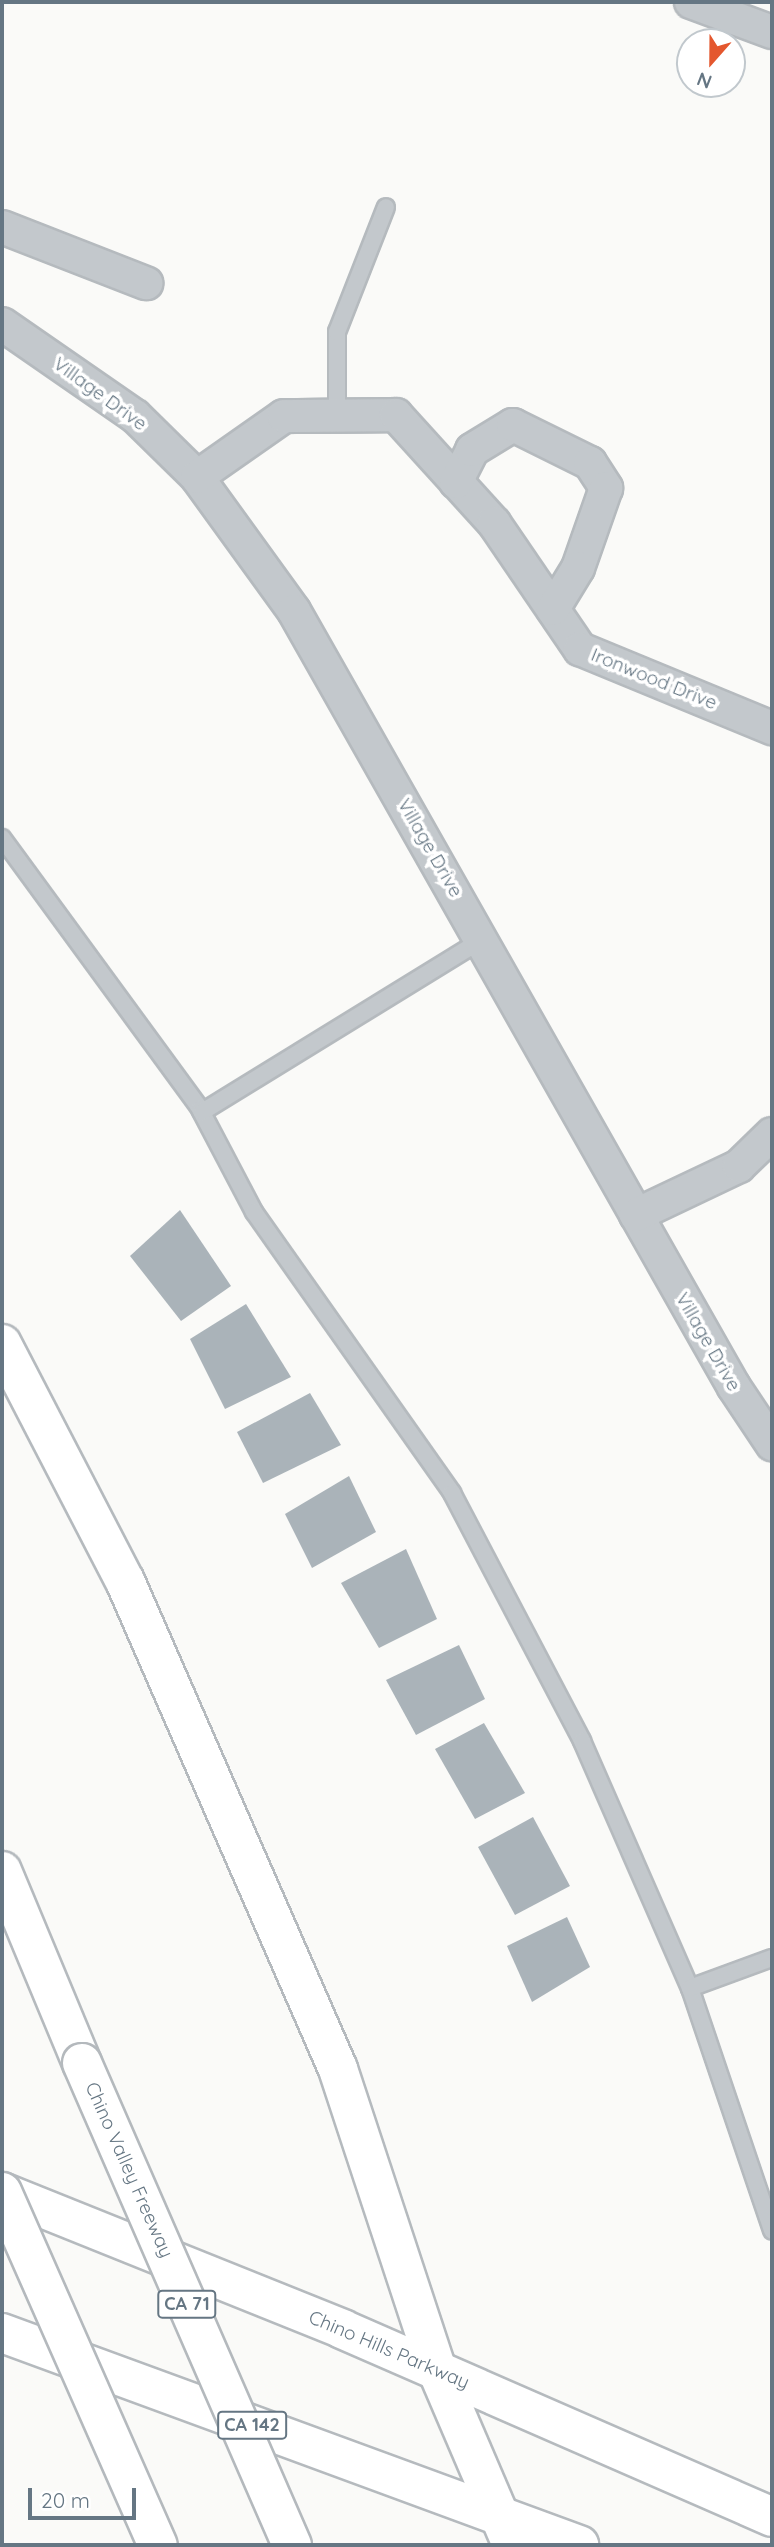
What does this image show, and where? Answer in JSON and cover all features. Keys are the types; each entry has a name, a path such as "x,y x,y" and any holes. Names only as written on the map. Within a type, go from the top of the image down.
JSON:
{"main road":[{"path":"2,1344 125,1581 333,2056 437,2370 508,2531"},
{"name":"Chino Valley Freeway","path":"2,1871 82,2063 292,2545"},
{"path":"2,2192 158,2545"},
{"name":"Chino Hills Parkway","path":"2,2192 437,2370 772,2517"},
{"name":"CA 142","path":"2,2333 508,2531 579,2545"}],"street":[{"path":"691,2 772,32"},
{"path":"2,227 146,283"},
{"name":"Village Drive","path":"2,324 135,416 197,477 293,611 483,939 734,1387 772,1444"},
{"name":"Ironwood Drive","path":"197,477 284,416 396,415 494,523 580,649 772,728"},
{"path":"456,482 472,450 513,425 590,463 607,488 578,568 553,609"},
{"path":"636,1215 739,1166 772,1134"}],"lane":[{"path":"337,416 337,332 386,208"},
{"path":"2,838 202,1112 254,1212 452,1493 582,1741 690,1987 771,2225"},
{"path":"202,1112 483,939"},
{"path":"690,1987 772,1958"}],"building":[{"path":"180,1210 231,1286 181,1321 130,1256"},
{"path":"246,1304 291,1377 225,1409 190,1339"},
{"path":"310,1393 341,1445 263,1483 237,1432"},
{"path":"349,1476 376,1532 312,1568 285,1514"},
{"path":"406,1549 437,1619 379,1648 341,1583"},
{"path":"459,1645 485,1699 416,1735 386,1680"},
{"path":"484,1723 525,1793 475,1819 435,1749"},
{"path":"533,1817 570,1886 515,1915 478,1847"},
{"path":"567,1917 590,1967 532,2002 507,1946"}]}
